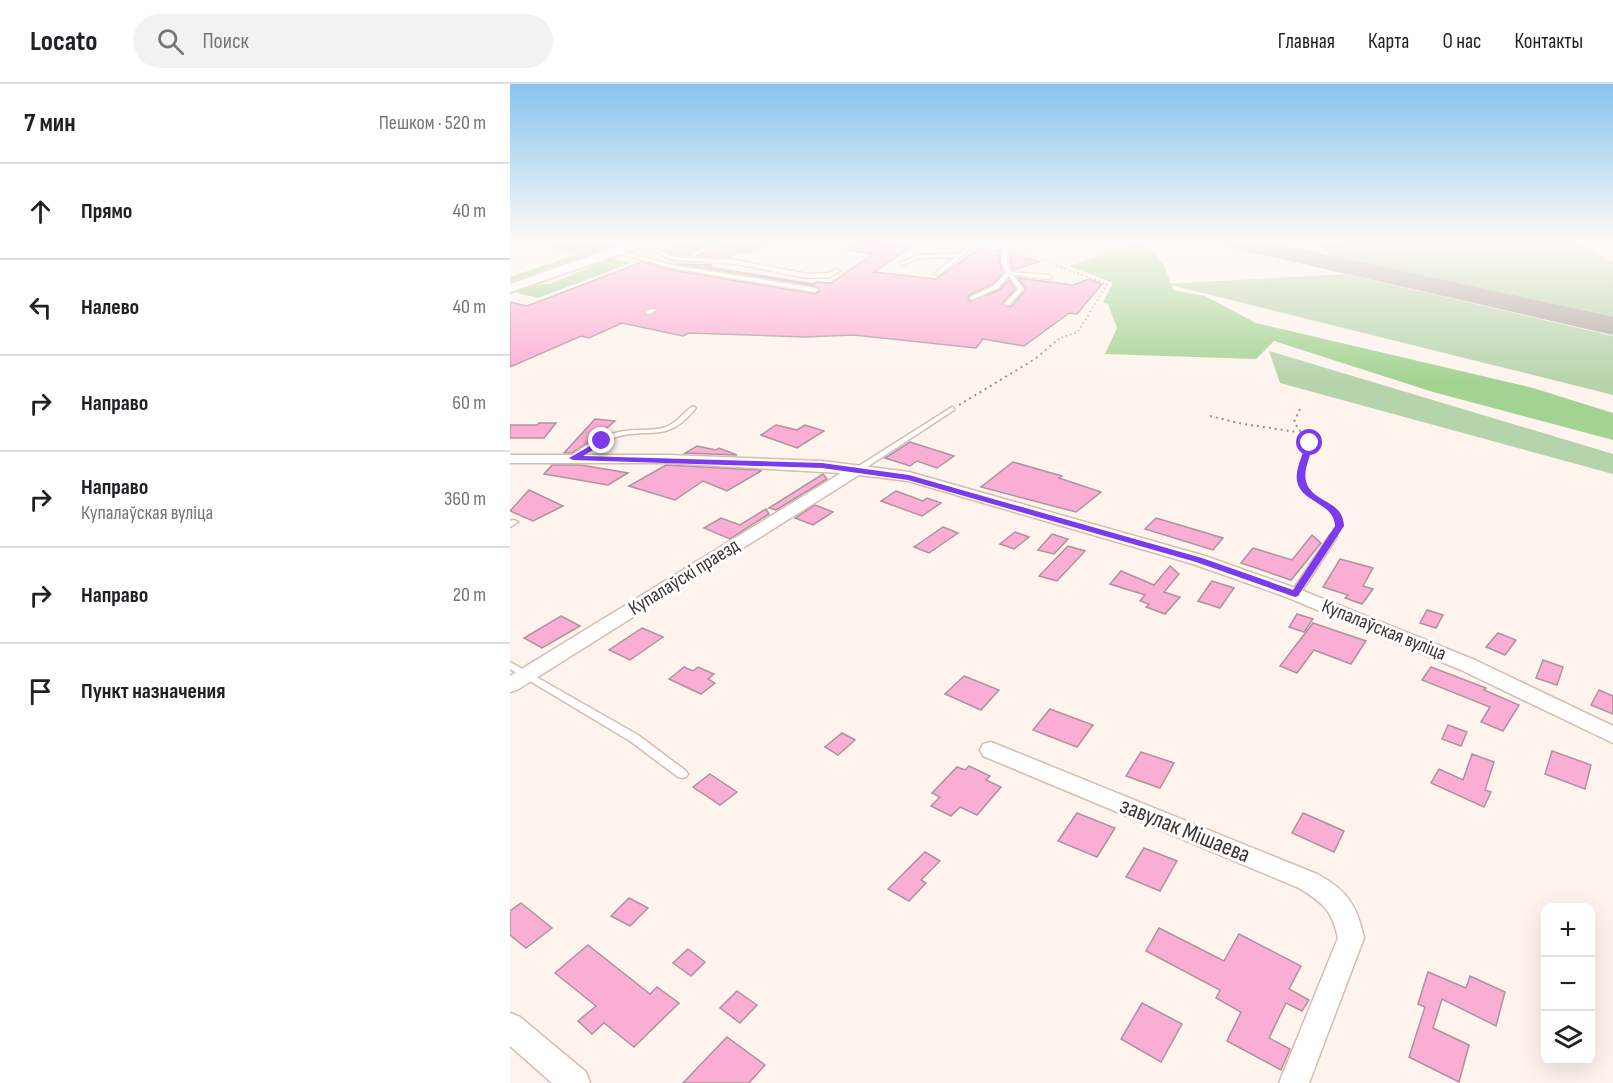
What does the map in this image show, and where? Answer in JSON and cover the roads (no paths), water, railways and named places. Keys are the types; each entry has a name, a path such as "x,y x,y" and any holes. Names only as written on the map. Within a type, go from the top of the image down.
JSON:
{"street":[{"name":"Купалаўская вуліца","path":"510,459 669,459 858,469 909,477 1199,560 1295,594 1468,665 1613,735"},
{"name":"Купалаўскі праезд","path":"510,685 858,469"},
{"name":"завулак Мішаева","path":"991,750 1308,881 1333,895 1347,915 1351,938 1294,1083"},
{"path":"510,1027 575,1083"}],"lane":[{"path":"807,289 815,290"},
{"path":"972,298 992,289"},
{"path":"1007,304 1021,289"},
{"path":"573,458 611,436 672,427 687,417 693,408"},
{"path":"858,469 952,409"},
{"path":"1295,594 1334,537"},
{"path":"510,665 634,738 682,774"}]}
